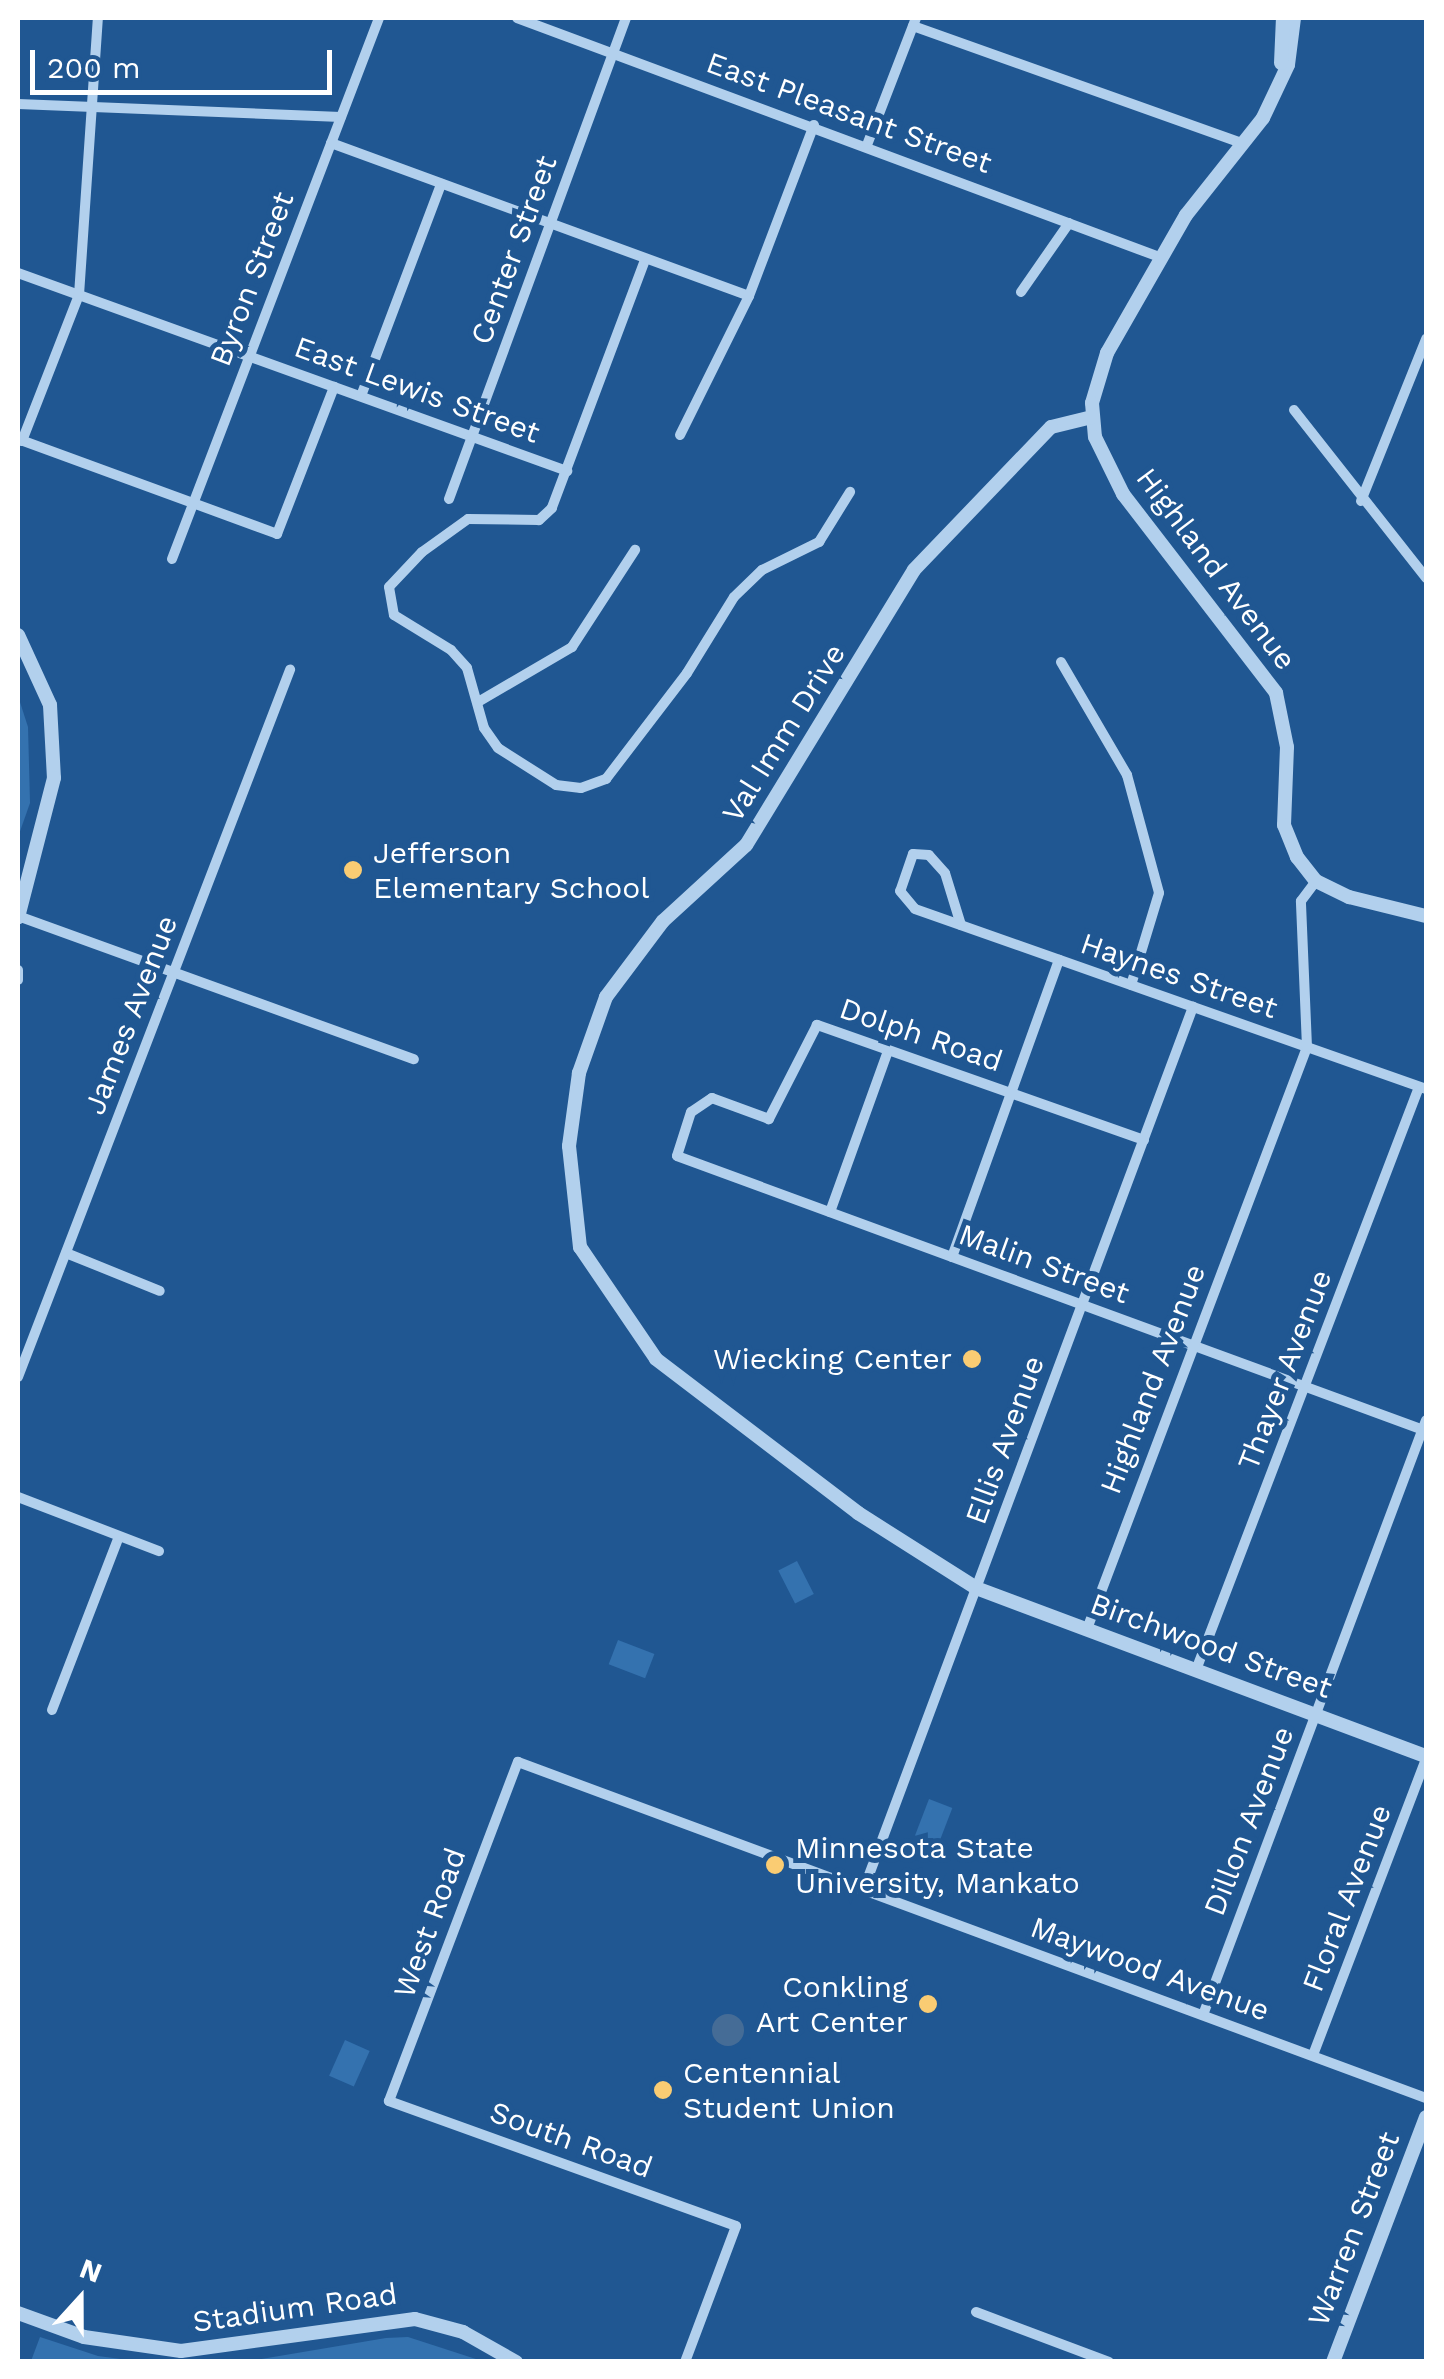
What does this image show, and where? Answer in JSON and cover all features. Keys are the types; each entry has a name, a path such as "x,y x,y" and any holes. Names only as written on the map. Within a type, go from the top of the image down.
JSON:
{"street":[{"path":"98,18 79,295 20,440 277,534 334,387"},
{"name":"Byron Street","path":"172,559 379,18"},
{"name":"East Pleasant Street","path":"517,18 814,124 1162,258"},
{"name":"Center Street","path":"449,499 626,18"},
{"name":"Highland Avenue","path":"1279,83 1283,18"},
{"name":"Highland Avenue","path":"1086,1629 1307,1047 1301,901 1316,881 1284,825 1287,747 1276,693 1106,468 1092,418 1097,377 1186,215 1244,144 1279,83 1294,18"},
{"path":"867,145 914,22 1244,144"},
{"path":"18,104 341,117"},
{"path":"680,434 749,296 814,124"},
{"path":"331,143 749,296"},
{"path":"360,396 440,184"},
{"path":"1021,292 1069,222"},
{"path":"645,260 552,508 539,520 468,520 422,552 389,587 394,615 460,657 490,739 543,779 568,788 606,780 687,673 734,597 762,570 820,542 850,492"},
{"name":"East Lewis Street","path":"18,273 567,471"},
{"path":"1361,501 1426,339"},
{"path":"1294,410 1361,501 1426,578"},
{"name":"Val Imm Drive","path":"976,1588 858,1513 656,1359 580,1248 569,1146 579,1073 606,997 663,921 746,845 914,570 1051,427 1092,418"},
{"path":"478,702 572,647 635,550"},
{"path":"18,635 50,705 54,778 18,916 414,1060"},
{"path":"1061,662 1128,775 1158,893 1131,985"},
{"name":"James Avenue","path":"18,1377 290,670"},
{"name":"Haynes Street","path":"960,925 945,873 921,854 914,854 901,874 900,891 915,909 960,925 1423,1088"},
{"path":"1316,881 1349,897 1426,916"},
{"path":"952,1257 1060,960"},
{"path":"18,970 18,980"},
{"name":"Ellis Avenue","path":"863,1891 1193,1007"},
{"name":"Dolph Road","path":"688,1123 712,1098 769,1119 817,1025 1144,1140"},
{"path":"830,1212 888,1051"},
{"name":"Thayer Avenue","path":"1196,1670 1423,1088"},
{"name":"Malin Street","path":"688,1123 677,1156 1425,1427"},
{"path":"66,1254 160,1291"},
{"name":"Dillon Avenue","path":"1203,2015 1425,1427"},
{"path":"18,1497 158,1551"},
{"path":"52,1710 120,1536"},
{"name":"Birchwood Street","path":"976,1588 1426,1758"},
{"name":"Floral Avenue","path":"1314,2055 1426,1758"},
{"name":"Maywood Avenue","path":"518,1762 1426,2098"},
{"name":"West Road","path":"390,2101 518,1762"},
{"name":"South Road","path":"390,2101 736,2226 685,2362"},
{"name":"Warren Street","path":"1333,2362 1426,2117"},
{"path":"976,2312 1109,2362"},
{"name":"Stadium Road","path":"18,2313 84,2336 181,2351 415,2319 463,2332 516,2362"}],"shaded area":[{"path":"18,696 28,727 30,803 18,837"},
{"path":"797,1561 814,1594 795,1604 778,1571"},
{"path":"618,1640 654,1654 645,1678 609,1664"},
{"path":"929,1799 952,1808 938,1844 915,1835"},
{"path":"728,2014 739,2019 744,2030 739,2041 728,2046 717,2041 712,2030 717,2019"},
{"path":"345,2040 370,2051 354,2087 329,2076"},
{"path":"40,2337 98,2356 136,2361 31,2361"},
{"path":"408,2337 482,2361 249,2361 386,2338"}],"place":[{"name":"Jefferson Elementary School","path":"353,870"},
{"name":"Wiecking Center","path":"972,1359"},
{"name":"Minnesota State University, Mankato","path":"775,1865"},
{"name":"Conkling Art Center","path":"928,2004"},
{"name":"Centennial Student Union","path":"663,2090"}]}
